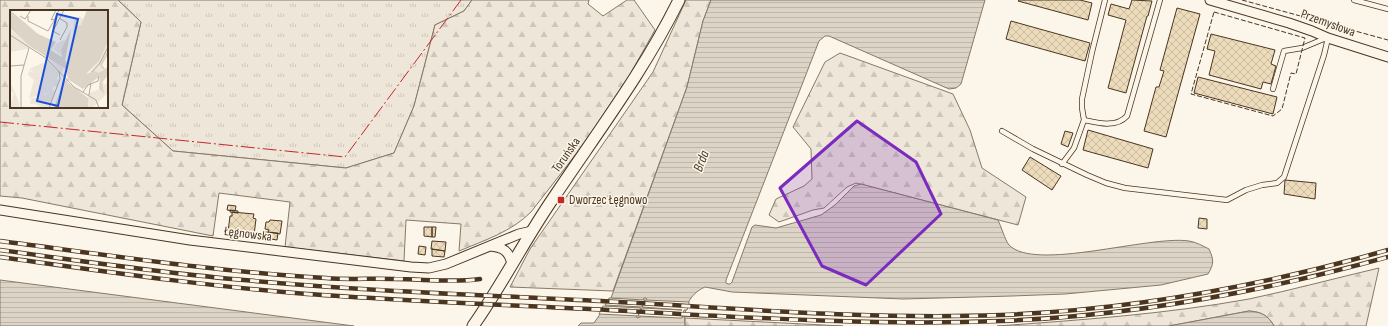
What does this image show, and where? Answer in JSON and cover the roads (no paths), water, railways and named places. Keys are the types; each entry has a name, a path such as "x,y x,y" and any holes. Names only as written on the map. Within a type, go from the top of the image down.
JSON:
{"street":[{"name":"Toruńska","path":"473,326 494,295 532,231 642,68 679,0"},
{"name":"Przemysłowa","path":"1211,0 1289,23 1328,38 1388,57"},
{"name":"Łęgnowska","path":"0,210 190,240 411,267 435,267 446,264 519,234 532,231"},
{"path":"490,246 505,249 510,256 512,264"}],"lane":[{"path":"1062,164 1074,148 1084,120 1082,99 1105,0"},
{"path":"1084,120 1112,124 1120,122 1128,116 1160,0"},
{"path":"1354,0 1388,9"},
{"path":"1273,89 1284,52 1302,48 1328,38"},
{"path":"1002,131 1062,164 1106,183 1125,188 1227,200 1253,187 1276,183 1284,178 1324,55 1328,38"}],"water":[{"name":"Brda","path":"711,0 985,0 961,84 956,88 949,89 829,36 825,36 819,41 726,280 726,283 728,284 732,282 752,227 755,225 776,228 821,215 835,205 854,186 861,184 998,220 1009,245 1023,252 1042,255 1067,254 1148,243 1189,241 1209,249 1213,262 1210,271 1208,274 1161,285 1065,294 1012,296 903,299 732,292 705,287 699,290 688,303 685,314 685,326 578,326 581,323 594,323 611,298 687,87 703,21","holes":["644,298 647,300 640,317 637,318 636,315"]},
{"path":"0,280 354,326 0,326"},
{"path":"1249,311 1264,315 1274,326 1169,326"}],"railway":[{"path":"0,241 244,272 343,279 448,281 480,279"},
{"path":"0,250 183,274 333,287 851,315 901,316 1001,315 1099,308 1148,302 1293,275 1388,250"},
{"path":"0,257 115,273 268,291 307,294 420,301 854,322 1001,321 1099,314 1148,308 1245,291 1341,270 1388,257"}],"place":[{"name":"Dworzec Łęgnowo","path":"561,200"}]}
